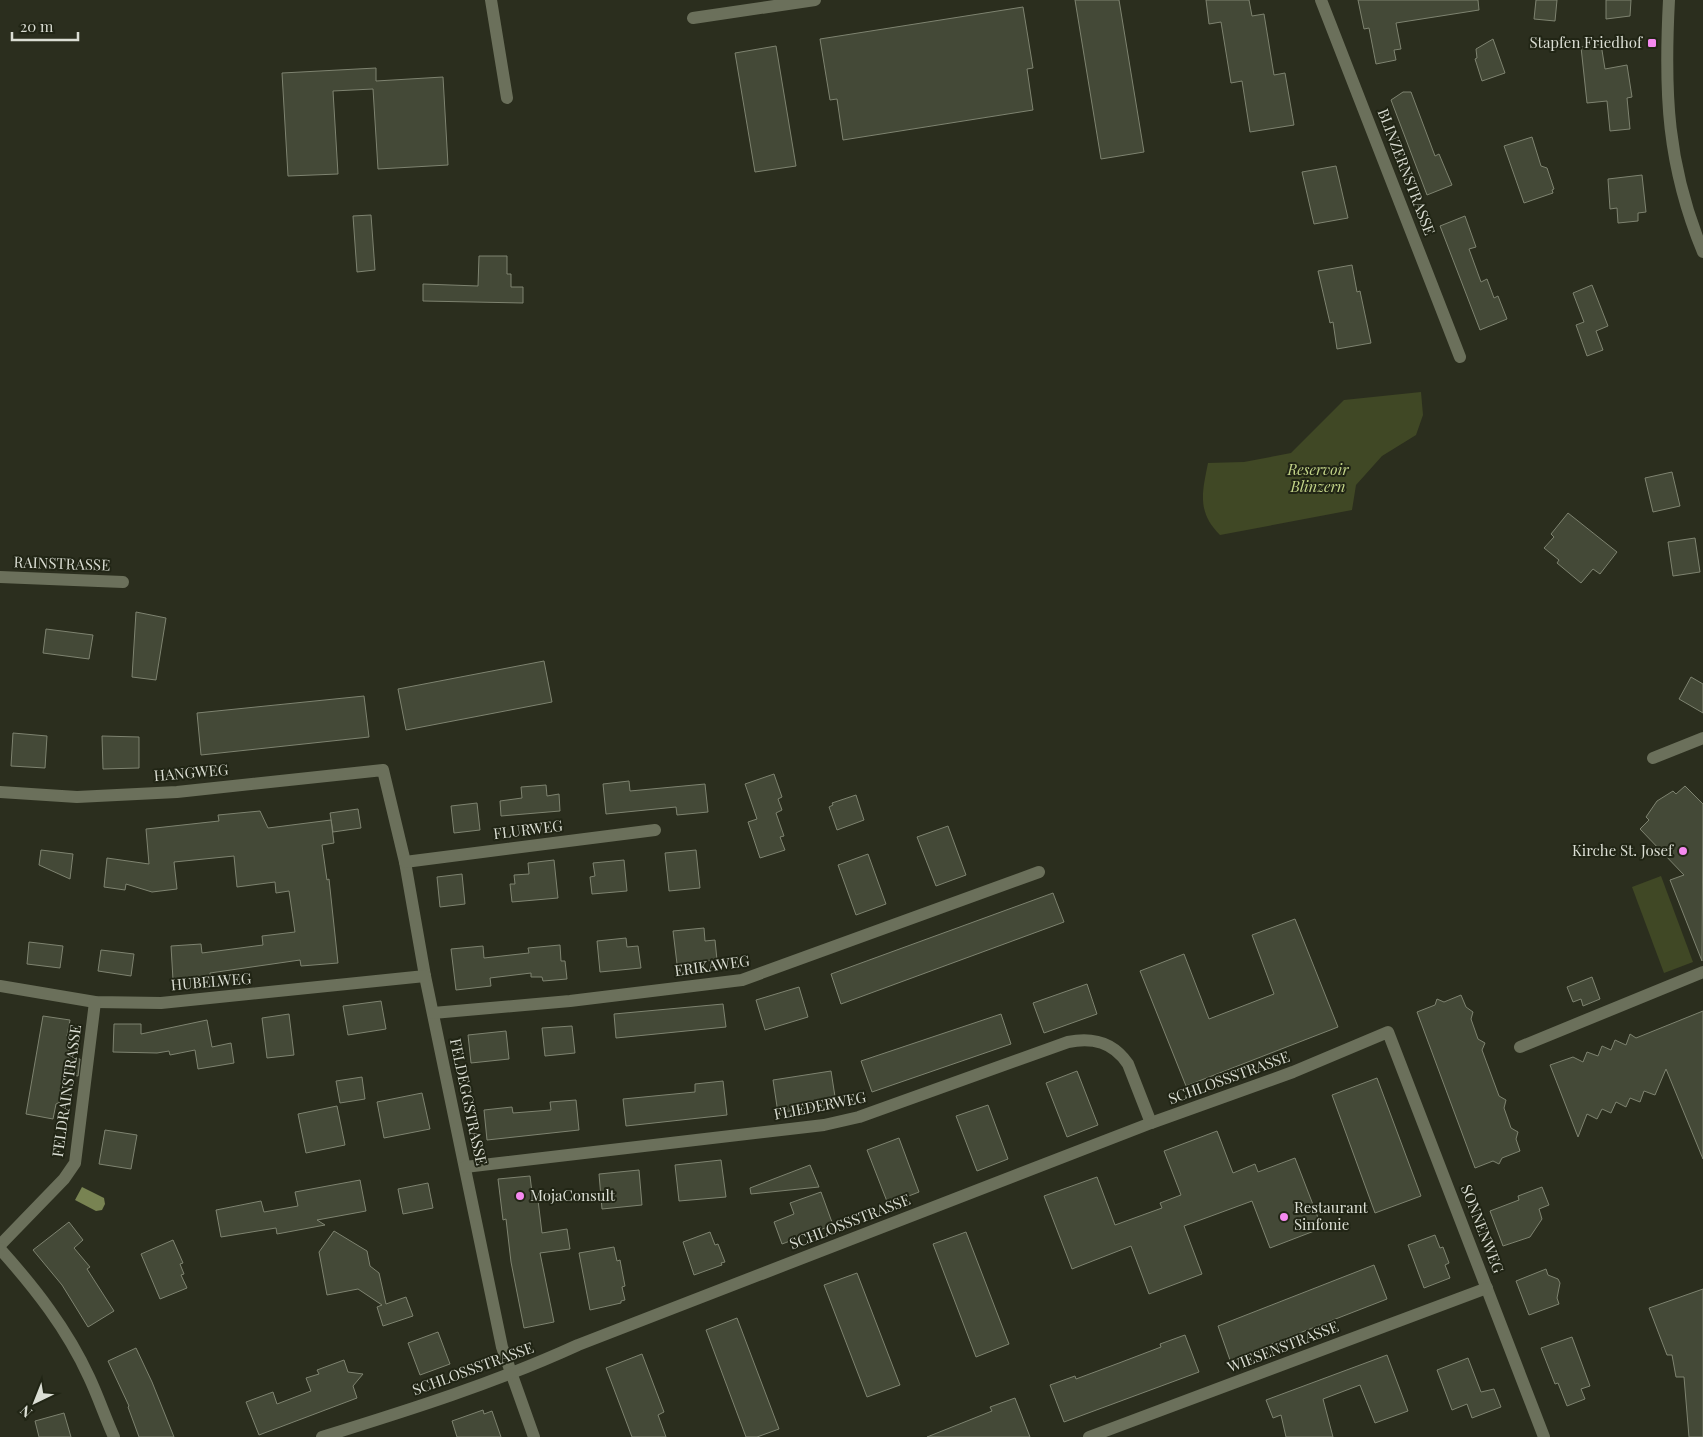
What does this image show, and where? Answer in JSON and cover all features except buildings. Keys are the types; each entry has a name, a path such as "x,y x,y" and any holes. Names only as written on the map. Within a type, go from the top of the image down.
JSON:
{"street":[{"path":"491,0 506,98"},
{"path":"693,18 815,0"},
{"name":"BLINZERNSTRASSE","path":"1321,0 1460,357"},
{"path":"1669,0 1667,80 1673,151 1682,195 1703,252"},
{"name":"RAINSTRASSE","path":"0,577 123,582"},
{"path":"1653,758 1703,738"},
{"name":"HANGWEG","path":"0,792 86,797 177,792 383,770"},
{"name":"FELDEGGSTRASSE","path":"383,770 405,862 425,976 502,1347 534,1437"},
{"name":"FLURWEG","path":"405,862 655,830"},
{"name":"ERIKAWEG","path":"433,1014 570,1001 749,978 1039,872"},
{"path":"1520,1047 1703,972"},
{"name":"HUBELWEG","path":"0,986 95,1002 161,1003 425,976"},
{"name":"FELDRAINSTRASSE","path":"0,1244 64,1179 75,1163 95,1002"},
{"name":"SCHLOSSSTRASSE","path":"322,1437 421,1406 511,1374 578,1345 1151,1123 1293,1072 1388,1032"},
{"name":"SONNENWEG","path":"1388,1032 1544,1437"},
{"name":"FLIEDERWEG","path":"465,1167 824,1125 859,1117 1068,1042 1083,1039 1104,1043 1122,1055 1128,1064 1151,1123"},
{"path":"0,1249 30,1282 57,1320 89,1377 114,1437"},
{"name":"WIESENSTRASSE","path":"1089,1437 1487,1288"}],"green space":[{"name":"Reservoir Blinzern","path":"1421,392 1423,415 1416,435 1382,456 1356,485 1352,510 1220,535 1213,527 1203,502 1208,463 1244,462 1291,453 1344,400"},
{"path":"1661,876 1693,962 1664,973 1632,887"}],"shaded area":[{"path":"82,1187 104,1198 105,1204 102,1210 96,1211 75,1200"}],"place":[{"name":"Stapfen Friedhof","path":"1652,43"},
{"name":"Kirche St. Josef","path":"1683,851"},
{"name":"MojaConsult","path":"520,1196"},
{"name":"Restaurant Sinfonie","path":"1284,1217"}]}
